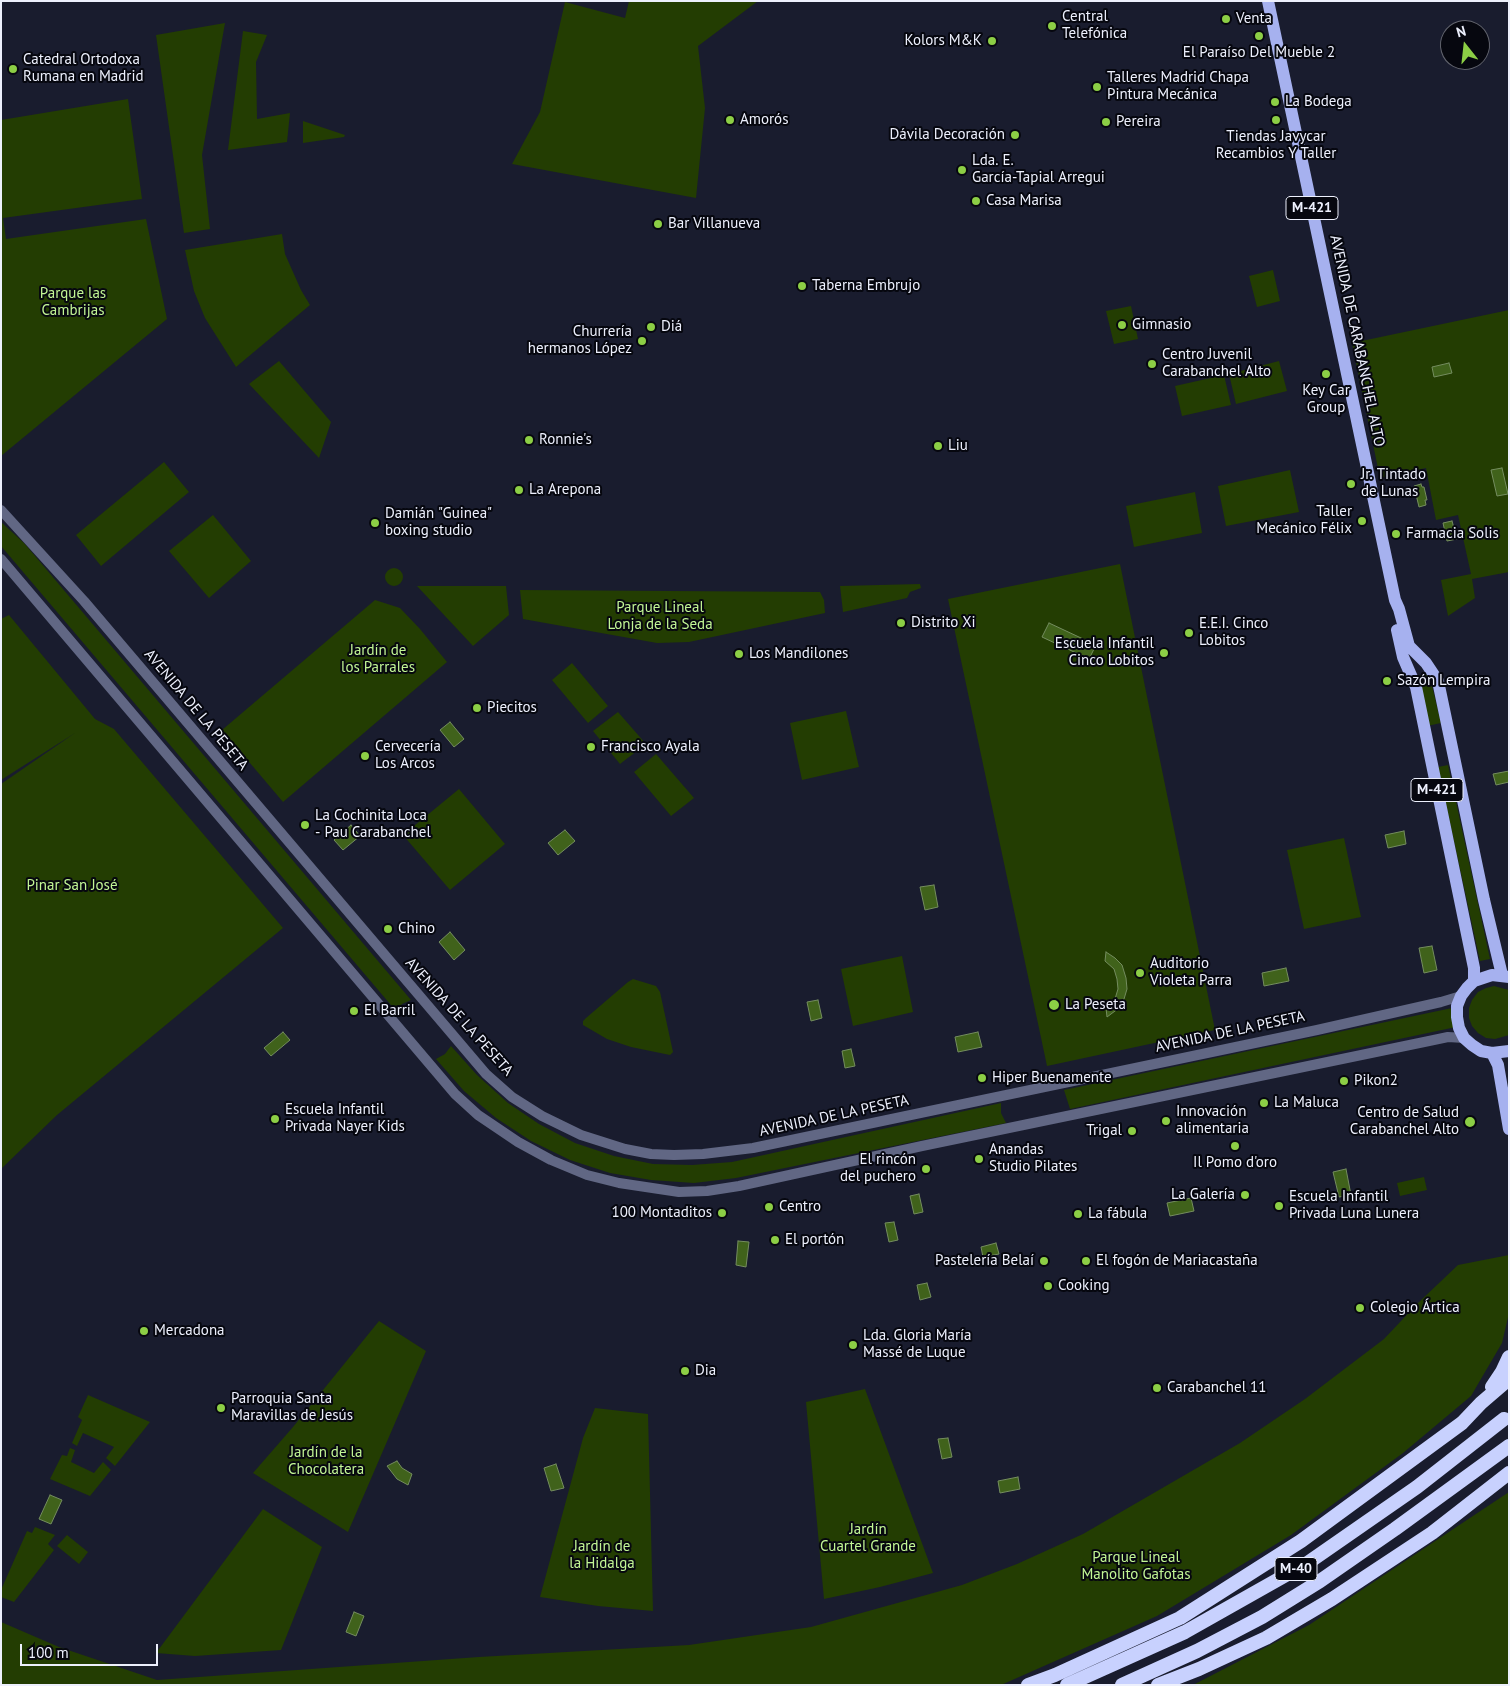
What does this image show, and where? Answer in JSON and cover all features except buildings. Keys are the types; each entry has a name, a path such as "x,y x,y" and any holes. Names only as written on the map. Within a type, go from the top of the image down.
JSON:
{"highway":[{"path":"1481,1403 1502,1372 1509,1357"},
{"path":"1028,1685 1055,1675 1180,1618 1301,1541 1462,1422 1509,1379"},
{"name":"M-40","path":"1067,1685 1185,1632 1309,1562 1417,1487 1504,1419"},
{"name":"M-40","path":"1122,1685 1197,1651 1262,1617 1320,1581 1509,1446"},
{"path":"1158,1685 1199,1670 1266,1638 1332,1599 1432,1533 1509,1473"}],"main road":[{"name":"AVENIDA DE CARABANCHEL ALTO","path":"1268,1 1395,600 1394,617 1401,650 1416,687 1474,968 1474,981"},
{"name":"AVENIDA DE CARABANCHEL ALTO","path":"1395,600 1400,609 1409,646 1426,663 1438,681 1484,900 1505,976"},
{"path":"1505,976 1483,977 1474,981 1461,996 1457,1006 1456,1017 1464,1038 1481,1051 1492,1053 1509,1051"},
{"path":"1492,1053 1498,1065 1509,1129"}],"street":[{"name":"AVENIDA DE LA PESETA","path":"1,510 84,601 486,1074 512,1096 542,1116 581,1135 625,1149 651,1154 674,1155 727,1152 753,1148 1363,1020 1461,996"},
{"path":"1,559 455,1094 478,1115 518,1142 551,1160 587,1175 619,1183 679,1192 706,1191 739,1186 922,1146 1448,1037 1464,1038"}],"green space":[{"path":"629,1 758,1 698,46 705,108 696,198 512,164 540,112 565,2 625,18"},
{"path":"225,23 202,155 210,229 184,233 156,35"},
{"path":"243,31 267,35 256,62 257,119 290,113 287,142 228,150"},
{"name":"Parque las Cambrijas","path":"128,99 142,199 3,218 6,239 146,219 167,319 1,456 1,120"},
{"path":"303,121 345,135 344,137 303,143"},
{"path":"282,234 285,254 310,305 236,367 205,318 194,291 185,250"},
{"path":"1273,270 1280,301 1257,307 1249,276"},
{"name":"Gimnasio","path":"1131,306 1138,339 1114,344 1106,311"},
{"path":"1509,310 1509,572 1472,579 1475,598 1448,616 1441,580 1471,574 1458,515 1436,520 1426,468 1380,478 1352,343"},
{"path":"279,361 331,422 319,458 249,384"},
{"path":"1279,361 1287,391 1236,404 1229,374"},
{"path":"1224,375 1231,405 1182,416 1175,386"},
{"path":"164,462 189,492 101,566 76,535"},
{"path":"1290,470 1299,512 1226,526 1218,486"},
{"path":"1195,492 1202,533 1134,547 1126,506"},
{"path":"213,515 251,561 209,598 169,551"},
{"path":"1,522 24,543 411,1000 402,1004 396,1011 1,546"},
{"path":"1120,564 1215,1030 1047,1066 948,599"},
{"path":"394,568 400,571 403,577 400,583 394,586 388,583 385,577 388,571"},
{"path":"920,584 921,588 910,592 907,598 843,612 840,586"},
{"path":"417,586 506,586 509,615 473,646"},
{"name":"Parque Lineal Lonja de la Seda","path":"520,590 820,592 824,600 825,613 689,642 657,643 523,619"},
{"name":"Jardín de los Parrales","path":"375,600 400,608 447,662 283,802 222,730"},
{"name":"Pinar San José","path":"9,615 95,719 114,729 283,928 57,1115 1,1169 1,784 75,733 1,780 1,619"},
{"path":"572,663 608,706 588,723 552,680"},
{"path":"1426,674 1430,678 1441,723 1427,726 1415,676"},
{"path":"846,711 859,767 802,780 790,723"},
{"path":"618,712 646,744 620,764 593,731"},
{"path":"656,754 694,798 671,816 634,772"},
{"path":"1448,765 1490,959 1480,961 1438,767"},
{"path":"459,789 505,844 450,890 403,835"},
{"path":"1344,838 1361,917 1304,929 1287,850"},
{"path":"902,956 913,1012 853,1026 841,969"},
{"path":"633,979 656,986 660,992 673,1052 670,1055 631,1047 607,1039 583,1025 583,1021 586,1018"},
{"path":"1494,986 1509,990 1509,1035 1495,1039 1486,1038 1478,1033 1472,1026 1469,1018 1469,1008 1478,992"},
{"path":"1452,1008 1456,1027 1070,1109 1064,1090"},
{"path":"451,1046 477,1075 508,1103 539,1124 575,1143 614,1156 653,1164 692,1165 732,1162 1001,1103 1001,1113 1006,1123 736,1178 694,1183 651,1180 610,1173 570,1160 531,1141 496,1118 464,1091 436,1059 445,1054"},
{"path":"1424,1177 1427,1190 1400,1196 1397,1183"},
{"name":"Parque Lineal Manolito Gafotas","path":"1509,1255 1509,1313 1502,1343 1471,1396 1403,1453 1291,1535 1157,1616 1001,1685 1,1685 1,1622 59,1647 157,1680 479,1657 689,1645 811,1627 962,1585 1017,1564 1083,1534 1240,1443 1305,1399 1384,1339 1458,1265"},
{"name":"Jardín de la Chocolatera","path":"379,1321 426,1351 348,1532 253,1473"},
{"name":"Jardín Cuartel Grande","path":"865,1389 933,1573 824,1599 806,1402"},
{"path":"88,1395 150,1422 115,1466 106,1458 114,1447 83,1433 77,1446 72,1443 82,1420 78,1417"},
{"name":"Jardín de la Hidalga","path":"595,1408 648,1414 653,1611 598,1606 540,1597 583,1438"},
{"path":"70,1448 75,1450 71,1462 94,1473 103,1462 111,1470 90,1496 50,1479 62,1455 67,1456"},
{"path":"1509,1492 1509,1685 1193,1685 1309,1625"},
{"path":"263,1509 322,1547 281,1650 195,1656 156,1653"},
{"path":"35,1527 55,1535 48,1544 54,1550 14,1602 1,1597 1,1590 27,1531 32,1533"},
{"path":"67,1535 88,1552 79,1564 57,1546"}],"shaded area":[{"path":"1449,363 1452,373 1434,377 1432,367"},
{"path":"1502,468 1508,494 1497,496 1491,470"},
{"path":"1421,484 1424,487 1427,500 1425,500 1426,505 1419,507 1414,486"},
{"path":"1452,521 1457,539 1447,541 1443,523"},
{"path":"1049,623 1096,645 1089,659 1042,637"},
{"path":"450,722 464,739 454,747 440,730"},
{"path":"1509,771 1509,782 1496,785 1493,774"},
{"path":"351,825 360,836 343,850 334,840"},
{"path":"565,830 575,841 558,855 548,843"},
{"path":"1404,831 1406,844 1388,848 1385,835"},
{"path":"934,885 938,907 925,910 920,887"},
{"path":"450,932 465,950 454,960 439,942"},
{"path":"1432,946 1437,970 1424,973 1419,948"},
{"path":"1106,952 1122,965 1127,989 1119,1008 1107,1017 1106,1008 1115,999 1118,989 1114,969 1105,961"},
{"path":"1286,968 1289,981 1264,986 1262,973"},
{"path":"818,1000 822,1018 811,1021 807,1002"},
{"path":"283,1032 290,1040 271,1056 264,1048"},
{"path":"978,1032 982,1047 958,1052 955,1037"},
{"path":"851,1049 855,1066 845,1068 842,1051"},
{"path":"1346,1169 1351,1195 1339,1197 1333,1172"},
{"path":"919,1194 923,1212 914,1214 910,1196"},
{"path":"1191,1198 1194,1211 1170,1216 1167,1203"},
{"path":"894,1222 898,1240 889,1242 885,1223"},
{"path":"738,1241 749,1242 746,1267 736,1265"},
{"path":"996,1243 999,1254 983,1257 981,1247"},
{"path":"927,1283 931,1297 920,1300 917,1285"},
{"path":"948,1438 952,1457 942,1459 938,1439"},
{"path":"397,1461 402,1468 412,1474 408,1485 397,1479 387,1466"},
{"path":"556,1464 564,1488 551,1491 544,1468"},
{"path":"1018,1477 1020,1489 1000,1493 998,1481"},
{"path":"50,1495 62,1500 51,1524 39,1519"},
{"path":"354,1612 364,1616 356,1636 346,1632"}],"place":[{"name":"Venta","path":"1226,19"},
{"name":"Central Telefónica","path":"1052,26"},
{"name":"El Paraíso Del Mueble 2","path":"1259,36"},
{"name":"Kolors M&K","path":"992,41"},
{"name":"Catedral Ortodoxa Rumana en Madrid","path":"13,69"},
{"name":"Talleres Madrid Chapa Pintura Mecánica","path":"1097,87"},
{"name":"La Bodega","path":"1275,102"},
{"name":"Amorós","path":"730,120"},
{"name":"Tiendas Javycar Recambios Y Taller","path":"1276,120"},
{"name":"Pereira","path":"1106,122"},
{"name":"Dávila Decoración","path":"1015,135"},
{"name":"Lda. E. García-Tapial Arregui","path":"962,170"},
{"name":"Casa Marisa","path":"976,201"},
{"name":"Bar Villanueva","path":"658,224"},
{"name":"Taberna Embrujo","path":"802,286"},
{"name":"Gimnasio","path":"1122,325"},
{"name":"Diá","path":"651,327"},
{"name":"Churrería hermanos López","path":"642,341"},
{"name":"Centro Juvenil Carabanchel Alto","path":"1152,364"},
{"name":"Key Car Group","path":"1326,374"},
{"name":"Ronnie's","path":"529,440"},
{"name":"Liu","path":"938,446"},
{"name":"Jr. Tintado de Lunas","path":"1351,484"},
{"name":"La Arepona","path":"519,490"},
{"name":"Taller Mecánico Félix","path":"1362,521"},
{"name":"Damián \"Guinea\" boxing studio","path":"375,523"},
{"name":"Farmacia Solis","path":"1396,534"},
{"name":"Distrito Xi","path":"901,623"},
{"name":"E.E.I. Cinco Lobitos","path":"1189,633"},
{"name":"Escuela Infantil Cinco Lobitos","path":"1164,653"},
{"name":"Los Mandilones","path":"739,654"},
{"name":"Sazón Lempira","path":"1387,681"},
{"name":"Piecitos","path":"477,708"},
{"name":"Francisco Ayala","path":"591,747"},
{"name":"Cervecería Los Arcos","path":"365,756"},
{"name":"La Cochinita Loca - Pau Carabanchel","path":"305,825"},
{"name":"Chino","path":"388,929"},
{"name":"Auditorio Violeta Parra","path":"1140,973"},
{"name":"La Peseta","path":"1054,1005"},
{"name":"El Barril","path":"354,1011"},
{"name":"Hiper Buenamente","path":"982,1078"},
{"name":"Pikon2","path":"1344,1081"},
{"name":"La Maluca","path":"1264,1103"},
{"name":"Escuela Infantil Privada Nayer Kids","path":"275,1119"},
{"name":"Innovación alimentaria","path":"1166,1121"},
{"name":"Centro de Salud Carabanchel Alto","path":"1470,1122"},
{"name":"Trigal","path":"1132,1131"},
{"name":"Il Pomo d'oro","path":"1235,1146"},
{"name":"Anandas Studio Pilates","path":"979,1159"},
{"name":"El rincón del puchero","path":"926,1169"},
{"name":"La Galería","path":"1245,1195"},
{"name":"Escuela Infantil Privada Luna Lunera","path":"1279,1206"},
{"name":"Centro","path":"769,1207"},
{"name":"100 Montaditos","path":"722,1213"},
{"name":"La fábula","path":"1078,1214"},
{"name":"El portón","path":"775,1240"},
{"name":"Pastelería Belaí","path":"1044,1261"},
{"name":"El fogón de Mariacastaña","path":"1086,1261"},
{"name":"Cooking","path":"1048,1286"},
{"name":"Colegio Ártica","path":"1360,1308"},
{"name":"Mercadona","path":"144,1331"},
{"name":"Lda. Gloria María Massé de Luque","path":"853,1345"},
{"name":"Dia","path":"685,1371"},
{"name":"Carabanchel 11","path":"1157,1388"},
{"name":"Parroquia Santa Maravillas de Jesús","path":"221,1408"}]}
